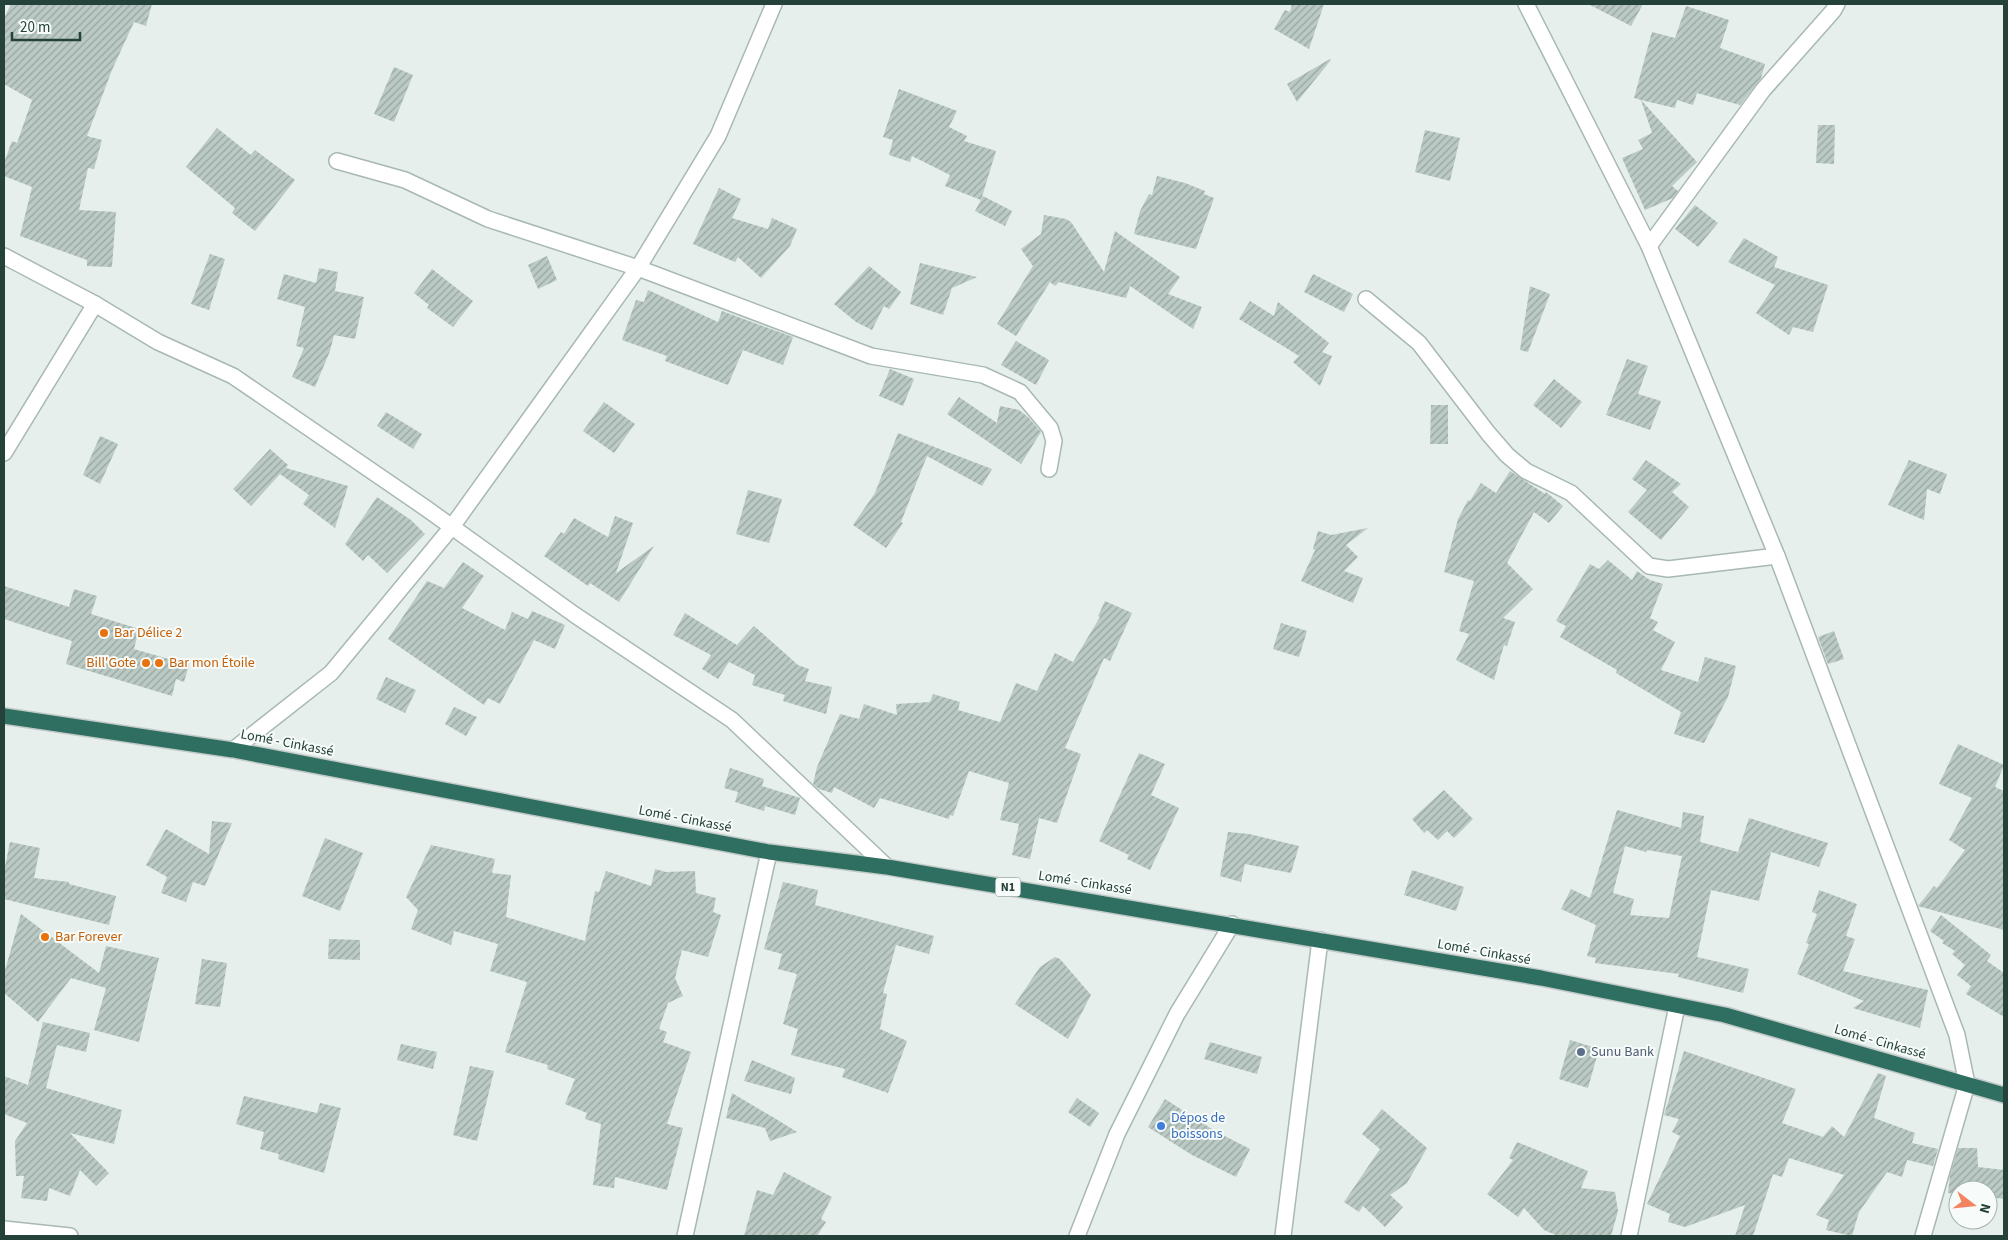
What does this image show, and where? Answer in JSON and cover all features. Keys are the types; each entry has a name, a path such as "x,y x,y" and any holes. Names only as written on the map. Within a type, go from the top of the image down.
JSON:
{"highway":[{"name":"Lomé - Cinkassé","path":"4,716 233,750 769,852 887,867 1232,924 1541,978 1725,1015 2004,1095"}],"street":[{"path":"233,750 331,673 451,528 638,268 718,136 774,4"},
{"path":"1526,4 1649,246 1777,556 1957,1035 1967,1084 1923,1236"},
{"path":"1649,246 1763,90 1833,11 1837,4"},
{"path":"337,161 404,180 488,219 638,268 871,356 983,375 1020,392 1050,428 1054,441 1048,469"},
{"path":"4,256 95,304 158,342 233,376 732,720 887,867"},
{"path":"1366,298 1419,343 1507,455 1526,471 1571,493 1649,566 1668,569 1777,556"},
{"path":"4,453 95,304"},
{"path":"685,1236 769,852"},
{"path":"1077,1236 1126,1117 1177,1014 1232,924"},
{"path":"1283,1236 1320,940"},
{"path":"1629,1236 1677,1006"},
{"path":"4,1229 70,1236"}],"building":[{"path":"11,4 152,4 146,26 134,22 112,70 87,136 102,140 94,169 88,168 79,210 116,212 112,267 87,266 87,260 20,236 32,187 4,176 4,163 12,141 17,143 32,100 4,84 4,18"},
{"path":"1292,4 1324,4 1309,49 1274,29 1285,10 1290,12"},
{"path":"1588,4 1643,4 1631,26"},
{"path":"1686,6 1729,20 1720,48 1765,64 1761,78 1740,105 1697,93 1693,105 1677,100 1675,108 1634,98 1652,32 1675,38"},
{"path":"1331,60 1297,102 1287,84"},
{"path":"394,67 413,75 394,122 374,114"},
{"path":"899,89 957,111 949,127 967,136 964,141 996,151 981,200 945,186 950,175 912,156 910,162 889,155 893,140 883,137"},
{"path":"1641,100 1697,162 1672,186 1678,191 1673,198 1645,210 1622,158 1643,149 1638,140 1652,133"},
{"path":"1818,125 1835,125 1834,164 1816,163"},
{"path":"217,128 251,155 255,150 295,180 255,231 232,213 235,208 186,167"},
{"path":"1425,130 1460,138 1450,181 1415,172"},
{"path":"1157,176 1185,183 1205,191 1204,194 1214,198 1196,249 1134,234 1140,211 1149,194 1152,195"},
{"path":"719,188 741,199 732,218 768,229 772,218 797,229 790,246 761,278 738,257 735,262 693,244"},
{"path":"983,196 1012,211 1005,226 975,211"},
{"path":"1695,205 1718,223 1698,247 1675,229"},
{"path":"1044,215 1066,219 1071,222 1104,272 1115,231 1180,277 1168,294 1202,307 1193,329 1130,286 1126,298 1059,282 1055,286 1050,282 1016,336 997,324 1033,266 1021,249 1041,234"},
{"path":"1744,238 1778,257 1774,267 1828,285 1813,332 1793,327 1789,335 1756,313 1775,285 1728,262"},
{"path":"210,254 225,259 209,310 191,304"},
{"path":"547,256 557,280 538,289 528,265"},
{"path":"920,263 977,277 952,288 943,315 910,304"},
{"path":"869,266 901,292 889,309 884,306 872,330 856,322 834,304"},
{"path":"319,268 338,272 335,291 364,297 355,339 334,335 330,351 315,387 292,377 304,348 296,346 305,307 277,299 284,274 316,283"},
{"path":"432,269 473,301 453,327 427,308 429,305 414,293"},
{"path":"1313,274 1353,294 1344,312 1304,292"},
{"path":"1530,286 1550,294 1528,352 1520,350"},
{"path":"648,290 718,322 722,311 793,337 783,365 743,350 728,385 665,361 667,356 622,340 636,300 644,302"},
{"path":"1250,301 1274,316 1278,302 1329,343 1322,352 1332,356 1320,386 1293,362 1299,356 1239,319"},
{"path":"1016,341 1049,360 1036,385 1001,365"},
{"path":"1627,359 1648,366 1638,394 1661,401 1650,430 1606,415"},
{"path":"890,369 914,379 903,406 879,396"},
{"path":"1554,379 1582,402 1561,428 1533,405"},
{"path":"959,397 997,423 1000,406 1019,410 1028,417 1041,432 1021,464 947,414"},
{"path":"604,402 635,424 614,453 583,431"},
{"path":"1431,405 1448,405 1448,444 1430,444"},
{"path":"386,412 422,434 413,449 377,426"},
{"path":"898,433 992,469 982,486 927,456 901,522 903,523 886,548 853,525 875,493"},
{"path":"100,436 118,444 100,484 83,475"},
{"path":"270,449 288,465 286,468 348,486 335,528 303,504 309,495 280,474 251,506 233,489"},
{"path":"1646,460 1681,484 1672,492 1689,507 1661,540 1628,512 1647,490 1632,479"},
{"path":"1909,460 1947,474 1940,494 1927,489 1924,520 1888,505"},
{"path":"1510,471 1545,494 1546,492 1563,506 1549,523 1534,512 1507,563 1533,589 1503,618 1515,622 1507,646 1504,645 1494,680 1456,660 1469,634 1459,631 1474,581 1444,572 1458,519 1468,500 1470,501 1481,483 1496,493"},
{"path":"748,490 782,499 769,543 736,534"},
{"path":"377,497 411,520 425,534 387,573 368,555 363,561 345,544"},
{"path":"615,516 633,523 616,573 654,546 619,602 590,583 588,586 544,556 561,532 564,534 574,518 608,537"},
{"path":"1368,528 1346,545 1358,557 1344,571 1363,578 1353,603 1301,581 1315,550 1313,549 1318,531 1331,535"},
{"path":"1608,560 1632,580 1637,571 1650,580 1663,584 1650,618 1658,622 1653,630 1675,642 1661,670 1698,682 1705,657 1736,666 1728,697 1704,743 1674,734 1681,712 1616,673 1617,670 1560,637 1566,626 1556,621 1590,564 1599,569"},
{"path":"463,562 484,576 462,608 505,630 512,612 528,619 532,611 565,625 555,649 534,640 500,704 488,698 484,705 388,639 427,581 444,588"},
{"path":"4,586 69,607 74,589 97,596 91,614 139,629 134,649 189,665 184,682 176,679 172,696 66,664 72,641 4,619"},
{"path":"1105,601 1132,613 1110,661 1104,658 1065,748 1081,754 1057,823 1039,818 1030,859 1012,855 1019,824 1000,820 1009,783 969,771 953,816 950,815 949,819 880,798 874,808 834,787 832,793 819,789 813,784 817,767 840,714 859,719 864,704 897,715 896,704 930,702 933,694 960,702 958,710 1000,722 1016,683 1037,691 1055,653 1073,662 1100,617 1098,616"},
{"path":"685,613 737,645 754,626 798,665 809,669 805,681 832,687 826,714 783,701 785,695 752,685 755,675 729,662 718,679 702,669 711,655 673,635"},
{"path":"1281,623 1307,631 1299,657 1273,649"},
{"path":"1834,631 1844,659 1828,664 1818,637"},
{"path":"386,677 416,690 405,713 376,699"},
{"path":"454,707 477,717 466,736 445,724"},
{"path":"1958,744 2004,765 1995,787 2004,791 2004,930 1918,906 1934,886 1937,888 1965,850 1949,840 1972,798 1939,784"},
{"path":"1139,753 1165,764 1151,795 1179,808 1150,870 1127,859 1129,855 1099,841"},
{"path":"730,768 764,779 762,786 800,798 795,815 765,806 764,811 735,802 738,792 724,788"},
{"path":"1444,790 1473,819 1454,838 1447,831 1438,840 1427,830 1424,833 1412,819"},
{"path":"1617,810 1681,828 1683,812 1704,816 1700,842 1738,852 1749,818 1828,843 1819,867 1771,852 1759,901 1711,890 1697,957 1749,969 1743,993 1678,977 1679,974 1595,963 1596,958 1587,956 1596,925 1561,909 1571,889 1590,898","holes":["1625,846 1646,852 1647,850 1682,856 1669,918 1630,915 1634,899 1613,893"]},
{"path":"212,821 232,823 205,886 193,882 186,902 161,893 167,877 146,865 166,829 209,854"},
{"path":"1228,832 1249,834 1299,846 1291,873 1245,864 1241,882 1220,876"},
{"path":"325,838 363,853 340,911 302,896"},
{"path":"10,842 40,848 34,878 69,882 69,884 116,896 109,925 4,899 4,872"},
{"path":"431,845 495,859 492,873 511,875 506,917 585,941 595,891 599,892 606,871 651,886 655,869 666,872 695,871 696,893 716,898 713,912 721,915 708,957 682,950 675,978 683,996 668,1003 659,1029 667,1032 663,1042 691,1052 667,1124 683,1128 667,1190 615,1177 614,1188 593,1185 601,1124 585,1119 587,1113 565,1104 575,1079 547,1069 548,1065 505,1052 527,982 490,971 498,944 454,931 451,945 411,929 418,910 406,897"},
{"path":"1412,870 1464,887 1456,911 1404,895"},
{"path":"783,882 818,890 815,905 934,936 929,954 896,945 883,993 887,994 880,1029 907,1041 888,1093 842,1077 845,1069 791,1055 798,1029 783,1024 797,974 778,969 782,954 764,949"},
{"path":"1819,890 1857,904 1846,936 1855,939 1843,971 1928,990 1920,1028 1853,1008 1864,1001 1797,974 1809,944 1806,943 1817,914 1812,912"},
{"path":"21,914 99,973 106,946 159,958 139,1042 94,1030 106,988 71,978 38,1022 4,993 4,974"},
{"path":"1941,915 1991,955 1987,961 2004,973 2004,1017 1966,994 1971,986 1957,975 1965,965 1952,954 1955,951 1942,943 1944,941 1930,931"},
{"path":"329,939 360,940 360,960 328,959"},
{"path":"1055,957 1060,959 1091,995 1068,1039 1015,1004 1040,967"},
{"path":"202,959 227,963 220,1007 195,1004"},
{"path":"43,1022 90,1033 86,1052 57,1045 46,1088 122,1110 114,1144 70,1133 109,1173 96,1186 80,1170 70,1196 49,1188 47,1201 21,1198 24,1176 16,1176 15,1141 27,1123 4,1114 4,1076 28,1085"},
{"path":"1570,1040 1599,1049 1588,1088 1559,1079"},
{"path":"1210,1042 1262,1057 1257,1074 1204,1059"},
{"path":"401,1044 437,1052 433,1069 397,1060"},
{"path":"1684,1051 1796,1089 1782,1123 1823,1137 1832,1126 1844,1137 1878,1073 1886,1076 1874,1118 1915,1133 1912,1143 1938,1149 1933,1166 1907,1160 1902,1177 1887,1172 1859,1212 1852,1236 1826,1230 1829,1220 1816,1215 1844,1175 1789,1158 1782,1177 1773,1174 1753,1236 1735,1236 1745,1205 1685,1227 1668,1222 1670,1214 1647,1204 1680,1136 1672,1132 1679,1119 1664,1115"},
{"path":"752,1060 795,1078 791,1094 744,1081"},
{"path":"470,1066 494,1071 477,1141 453,1135"},
{"path":"732,1093 797,1132 770,1141 765,1128 726,1118"},
{"path":"244,1096 317,1113 320,1103 341,1108 324,1173 278,1159 279,1154 260,1149 264,1132 236,1124"},
{"path":"1077,1098 1099,1113 1090,1127 1068,1112"},
{"path":"1165,1099 1215,1131 1250,1149 1236,1177 1192,1155 1148,1127"},
{"path":"1382,1109 1427,1148 1407,1183 1390,1195 1403,1207 1385,1227 1363,1206 1359,1212 1344,1202 1380,1149 1362,1134"},
{"path":"1517,1142 1588,1171 1581,1188 1615,1192 1618,1211 1611,1236 1558,1236 1544,1230 1524,1208 1518,1217 1487,1194 1513,1160 1509,1158"},
{"path":"1958,1148 1977,1148 1978,1167 2004,1170 2004,1199 1998,1198 1998,1180 1949,1180"},
{"path":"784,1172 832,1197 821,1219 826,1222 817,1236 744,1236 757,1190 773,1195"}],"place":[{"name":"Bar Délice 2","path":"104,633"},
{"name":"Bill'Gote","path":"146,663"},
{"name":"Bar mon Étoile","path":"159,663"},
{"name":"Bar Forever","path":"45,937"},
{"name":"Sunu Bank","path":"1581,1052"},
{"name":"Dépos de boissons","path":"1161,1126"}]}
